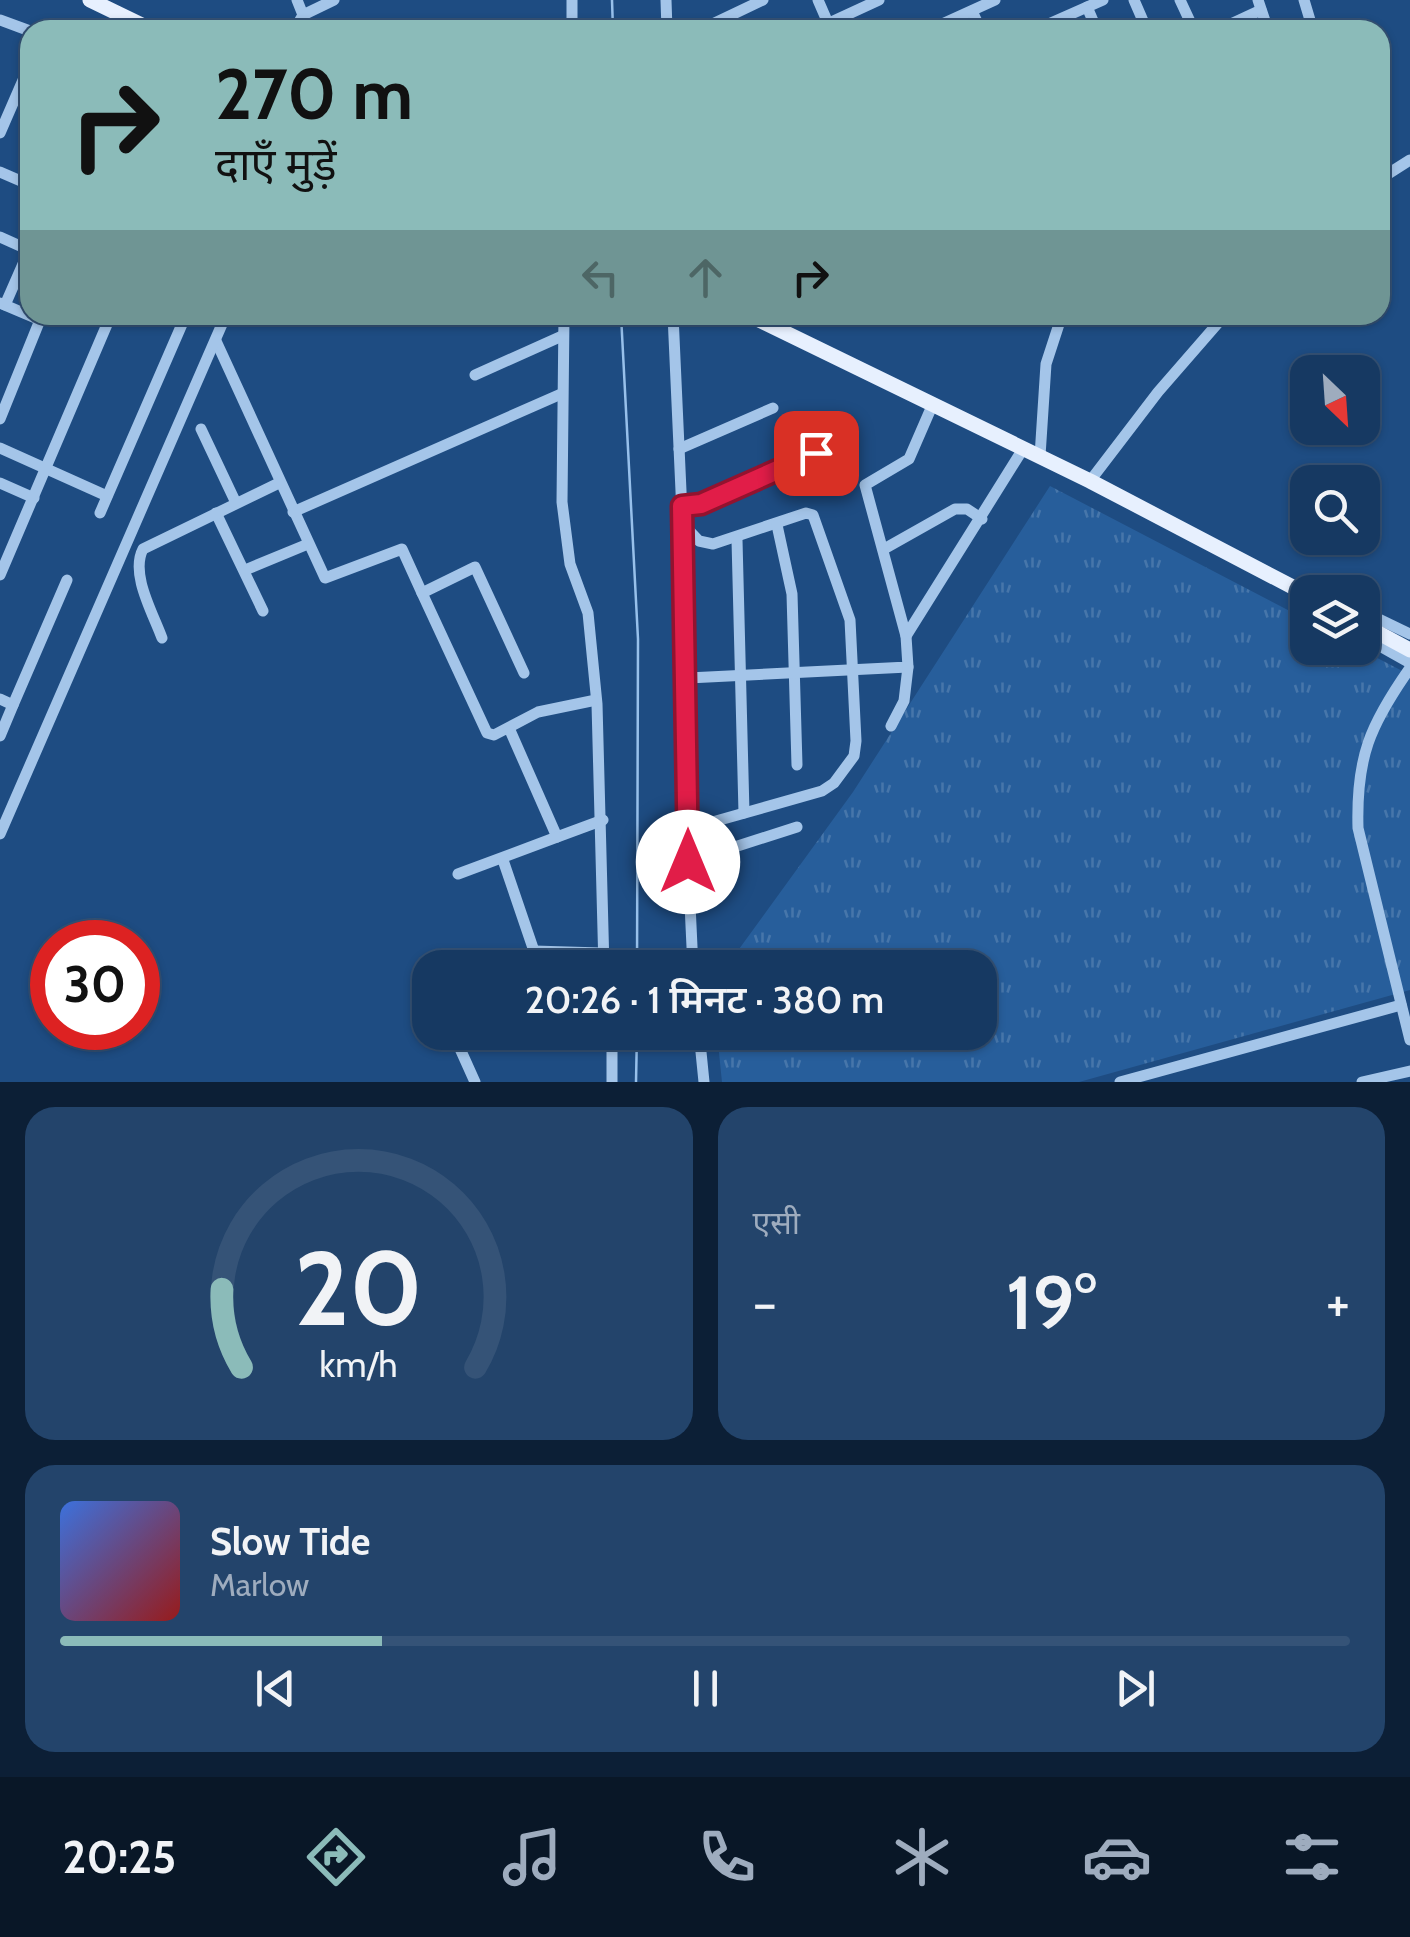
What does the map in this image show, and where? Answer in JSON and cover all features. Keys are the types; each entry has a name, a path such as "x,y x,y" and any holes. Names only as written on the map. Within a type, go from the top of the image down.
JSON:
{"main road":[{"path":"90,0 131,20"},
{"path":"769,325 1040,456 1290,585"},
{"path":"1380,634 1410,650"}],"street":[{"path":"297,0 303,15"},
{"path":"300,20 334,0"},
{"path":"721,20 763,0"},
{"path":"842,20 879,0"},
{"path":"952,20 995,0"},
{"path":"1060,20 1103,0"},
{"path":"1234,20 1259,5"},
{"path":"1087,8 1092,20"},
{"path":"972,11 976,20"},
{"path":"0,133 20,87"},
{"path":"3,304 20,268"},
{"path":"0,418 38,325"},
{"path":"0,575 107,325"},
{"path":"100,513 182,325"},
{"path":"0,834 222,325"},
{"path":"563,325 562,502 570,564 588,612 596,700 603,820 598,872 601,950"},
{"path":"673,325 688,678 692,950"},
{"path":"1040,456 1046,364 1059,325"},
{"path":"1090,481 1158,392 1216,325"},
{"path":"476,376 562,336"},
{"path":"216,341 279,483 328,578 402,549 484,730 494,735 552,708 596,700"},
{"path":"293,512 561,394"},
{"path":"890,726 904,702 906,636 866,482 909,459 932,406"},
{"path":"678,449 773,408"},
{"path":"202,429 236,503"},
{"path":"0,448 107,496"},
{"path":"906,636 1023,449"},
{"path":"682,506 701,504 816,453"},
{"path":"162,638 142,584 139,556 143,549 279,483"},
{"path":"1,487 34,498"},
{"path":"884,550 955,509 967,509 982,519"},
{"path":"216,513 263,610"},
{"path":"681,522 706,544 737,540 806,513 814,518 850,620 855,750 834,784 709,823"},
{"path":"777,526 792,594 798,764"},
{"path":"737,540 744,813"},
{"path":"245,570 308,544"},
{"path":"422,592 474,567 524,673"},
{"path":"0,736 67,580"},
{"path":"1380,620 1410,634"},
{"path":"1380,647 1410,666 1364,746 1358,828 1410,1040"},
{"path":"688,678 741,679 908,666"},
{"path":"0,699 13,705"},
{"path":"509,728 557,837"},
{"path":"458,874 603,820"},
{"path":"688,862 797,827"},
{"path":"503,860 534,950"},
{"path":"1120,1082 1401,1005"},
{"path":"460,1050 474,1082"},
{"path":"612,1050 612,1082"},
{"path":"701,1050 704,1082"},
{"path":"1362,1082 1410,1071"}],"green space":[{"path":"1050,486 1290,611 1290,665 1380,665 1380,659 1410,675 1410,990 1079,1082 722,1082 719,1050 997,1050 997,950 738,950 853,792"}],"waterway":[{"path":"612,0 613,20"},
{"path":"622,325 638,639 637,950"},
{"path":"636,1082 637,1050"}],"route":[{"path":"688,862 688,678 682,506 701,504 816,453"}]}
